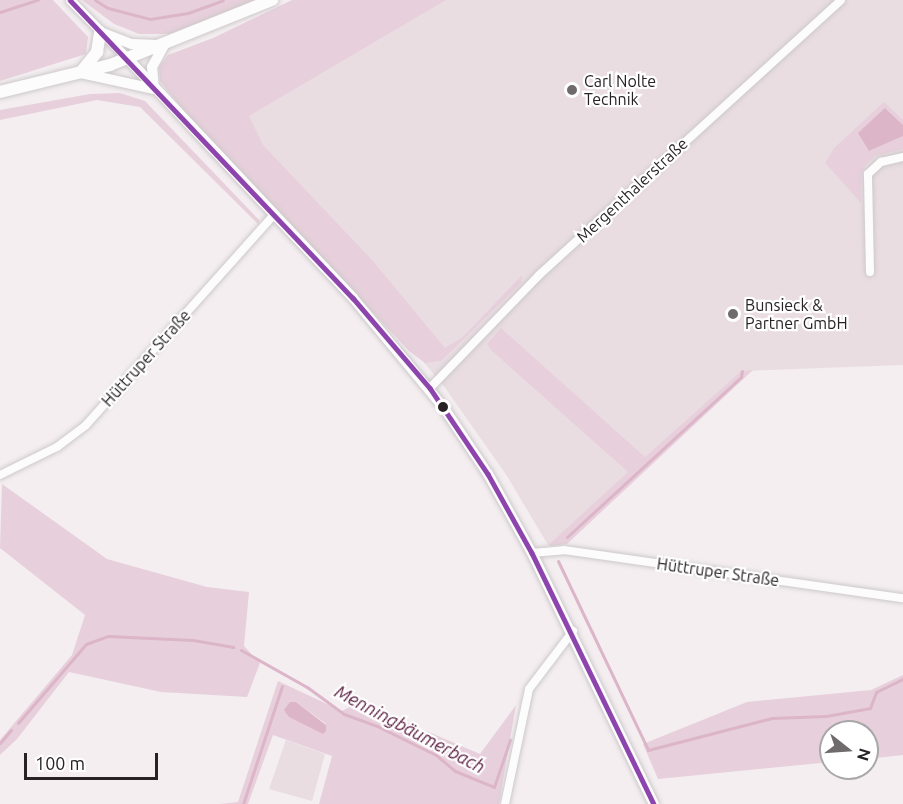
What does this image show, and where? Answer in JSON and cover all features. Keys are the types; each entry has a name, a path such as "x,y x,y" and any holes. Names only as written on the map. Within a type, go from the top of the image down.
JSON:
{"main road":[{"path":"0,92 128,59 272,0"},
{"path":"80,73 98,52 100,32 132,44 164,45"},
{"path":"154,89 152,67 164,45"},
{"path":"128,59 273,216 353,298 430,388 488,474 532,553 573,631 654,804"},
{"path":"80,73 154,89"}],"street":[{"path":"70,0 128,59"},
{"name":"Mergenthalerstraße","path":"430,388 539,275 841,0"},
{"path":"870,272 868,174 881,162 903,157"},
{"name":"Hüttruper Straße","path":"0,476 57,447 86,426 273,216"},
{"name":"Hüttruper Straße","path":"532,553 564,550 903,598"},
{"path":"505,804 529,689 573,631"}],"shaded area":[{"path":"0,0 53,0 88,37 86,54 0,81"},
{"path":"82,0 257,0 170,34 139,34 114,24"},
{"path":"292,0 446,0 249,116 263,145 373,261 445,348 463,337 522,275 521,283 441,361 425,363 409,351 187,115 160,81 159,67 168,55 213,38"},
{"path":"311,0 903,0 903,365 741,371 548,545 507,476 443,385 170,64"},
{"path":"120,93 145,101 260,221 258,224 140,107 97,100 0,120 0,110 90,94"},
{"path":"884,102 903,120 903,125 887,109 869,151 903,136 903,149 875,156 866,164 861,175 861,203 825,163 834,148"},
{"path":"885,108 903,125 903,136 869,151 858,133"},
{"path":"501,328 645,457 741,371 753,370 567,544 551,546 548,545 628,472 491,350 487,344"},
{"path":"2,484 107,559 207,587 249,592 244,646 260,663 247,697 161,692 69,672 17,739 0,755 0,740 72,655 85,615 0,548"},
{"path":"903,675 903,755 879,758 879,720 819,720 819,763 658,779 643,744 747,702 871,690"},
{"path":"278,681 342,711 359,702 480,754 516,705 499,804 319,804 332,756 273,735 248,804 220,804 238,802","holes":["296,702 326,724 323,733 303,721"]},
{"path":"290,702 296,702 326,725 326,731 323,734 289,717 284,710"},
{"path":"286,740 325,754 312,801 269,789"}],"waterway":[{"path":"0,12 38,0"},
{"path":"95,0 108,8 150,19 188,13 223,0"},
{"path":"567,537 741,377 742,371"},
{"name":"Menningbäumerbach","path":"558,561 648,750 772,718 826,716 870,708 876,692 903,679"},
{"name":"Menningbäumerbach","path":"18,723 86,644 108,636 193,640 233,647"},
{"name":"Menningbäumerbach","path":"241,650 307,687 344,714 379,727 436,755 455,771 494,787 510,740"},
{"path":"243,804 282,686"},
{"name":"Menningbäumerbach","path":"0,743 11,730"}],"transit line":[{"path":"70,0 353,298 430,388 488,474 532,553 654,804"}],"place":[{"name":"Carl Nolte Technik","path":"572,90"},
{"name":"Bunsieck & Partner GmbH","path":"733,314"}]}
